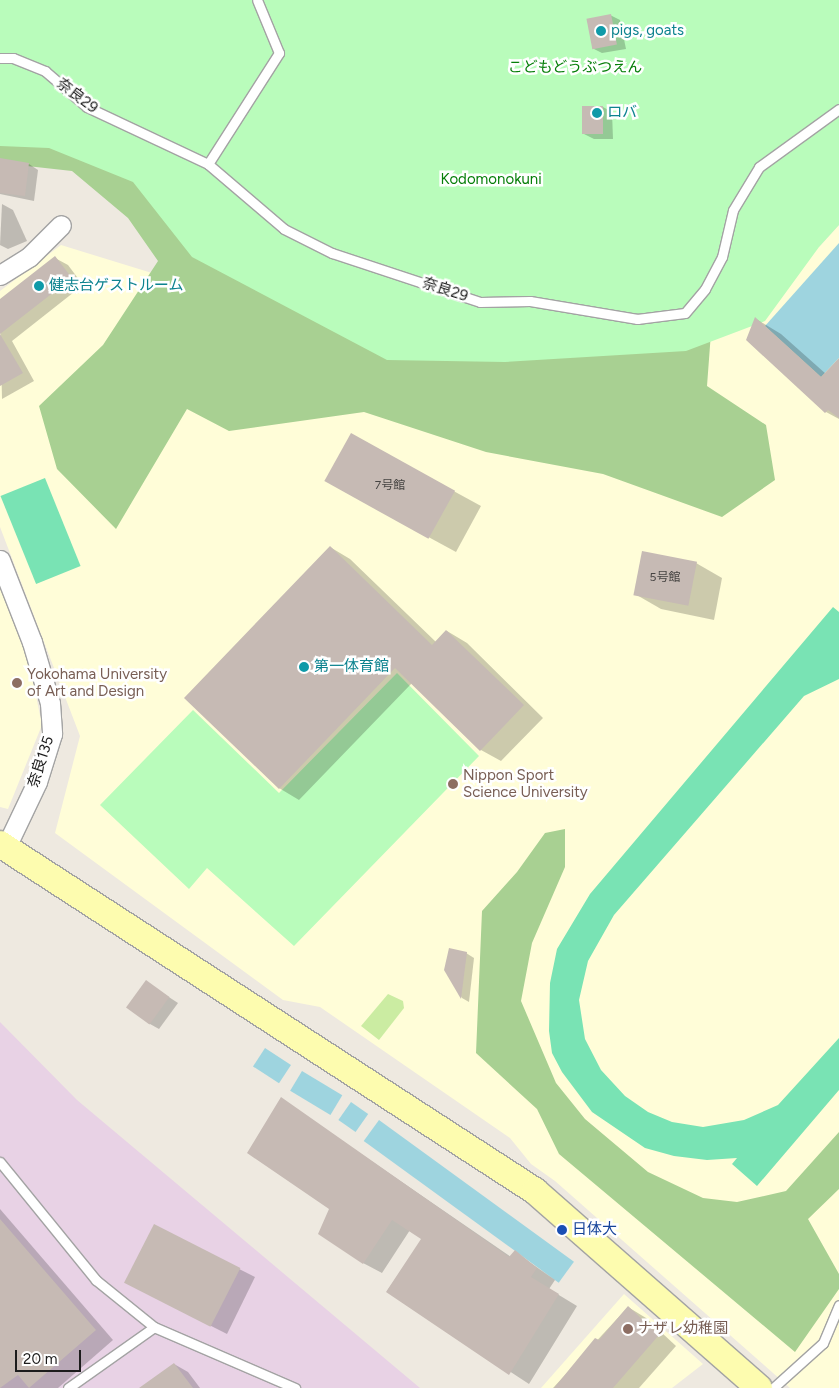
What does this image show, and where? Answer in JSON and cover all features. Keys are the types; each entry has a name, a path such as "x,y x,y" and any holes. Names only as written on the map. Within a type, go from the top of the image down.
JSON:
{"street":[{"path":"0,275 29,257 61,225"},
{"name":"奈良135","path":"0,560 32,642 50,703 52,734 37,782 3,845"},
{"path":"3,845 154,947 535,1191 759,1388"}],"lane":[{"path":"208,164 279,53 257,0"},
{"name":"奈良29","path":"0,58 13,58 45,71 87,107 208,164 284,229 332,253 480,302 530,301 637,319 685,313 705,289 722,257 733,210 759,167 839,109"},
{"path":"0,1162 96,1280 154,1327 294,1388"},
{"path":"773,1388 823,1343 839,1306"},
{"path":"68,1388 154,1327"}],"shaded area":[{"name":"Nippon Sport Science University","path":"839,225 839,1388 790,1388 555,1181 531,1164 510,1138 320,1007 283,1000 55,833 80,736 0,527 0,291 61,245 314,323 819,247"},
{"name":"Yokohama University of Art and Design","path":"0,588 25,642 42,725 8,809 0,807"},
{"path":"0,1022 77,1100 420,1388 0,1388"},
{"name":"ナザレ幼稚園","path":"624,1294 703,1364 672,1388 541,1388"}],"green space":[{"name":"Kodomonokuni","path":"0,0 839,0 712,319 707,386 766,425 775,480 722,517 603,474 486,452 364,412 229,431 187,409 116,529 57,469 39,406 103,345 158,261 128,218 72,171 0,163"},
{"name":"Kodomonokuni","path":"0,0 839,0 839,225 819,247 765,321 686,351 505,362 387,360 192,257 133,182 49,148 0,146"},
{"path":"45,478 81,566 36,584 0,496"},
{"path":"833,607 839,612 839,679 804,696 614,915 588,961 579,1000 585,1039 601,1070 625,1096 648,1112 672,1122 703,1127 744,1120 778,1105 839,1038 839,1090 757,1186 732,1164 737,1158 707,1160 674,1156 645,1148 592,1112 562,1072 552,1053 549,1031 550,983 557,949 590,894"},
{"path":"397,673 479,756 294,946 207,868 189,889 100,805 193,710 279,793"},
{"path":"565,829 565,867 532,943 521,1001 556,1083 585,1119 648,1172 703,1198 737,1202 786,1191 839,1132 839,1189 808,1219 839,1274 839,1289 795,1352 559,1154 537,1109 476,1053 482,911 517,872 545,833"},
{"path":"388,994 403,1001 404,1008 379,1040 361,1026"}],"water":[{"path":"839,243 839,358 821,377 765,326"},
{"path":"265,1048 291,1065 279,1083 253,1066"},
{"path":"302,1071 342,1095 330,1115 290,1091"},
{"path":"351,1102 368,1114 356,1132 338,1120"},
{"path":"379,1120 574,1262 559,1283 364,1141"}],"building":[{"name":"pigs, goats","path":"611,14 617,44 592,49 586,19"},
{"name":"ロバ","path":"582,106 603,106 603,134 582,134"},
{"path":"0,158 29,163 25,196 0,193"},
{"name":"健志台ゲストルーム","path":"55,256 72,278 0,334 0,299"},
{"path":"755,317 821,377 839,358 839,418 828,410 825,413 746,340"},
{"path":"0,334 23,373 0,386"},
{"path":"351,433 455,491 428,539 324,481"},
{"name":"第一体育館","path":"330,546 432,645 446,630 524,705 480,751 395,668 279,789 184,698"},
{"path":"642,551 697,562 688,606 633,595"},
{"path":"449,948 467,952 461,999 444,970"},
{"path":"146,980 169,997 149,1025 126,1008"},
{"path":"281,1097 509,1257 515,1250 537,1268 531,1277 559,1294 509,1375 386,1292 421,1239 392,1220 363,1264 318,1234 329,1209 247,1153"},
{"path":"0,1219 96,1330 29,1388 18,1375 0,1388"},
{"path":"154,1224 240,1268 210,1327 124,1283"},
{"path":"628,1306 659,1335 613,1388 554,1388 595,1338 599,1340"},
{"path":"174,1363 193,1388 139,1388"}],"place":[{"name":"pigs, goats","path":"601,31"},
{"name":"ロバ","path":"597,113"},
{"name":"健志台ゲストルーム","path":"39,286"},
{"name":"第一体育館","path":"304,667"},
{"name":"Yokohama University of Art and Design","path":"17,683"},
{"name":"Nippon Sport Science University","path":"453,784"},
{"name":"日体大","path":"562,1230"},
{"name":"ナザレ幼稚園","path":"628,1329"}],"park label":[{"name":"こどもどうぶつえん","path":"575,68"}]}
